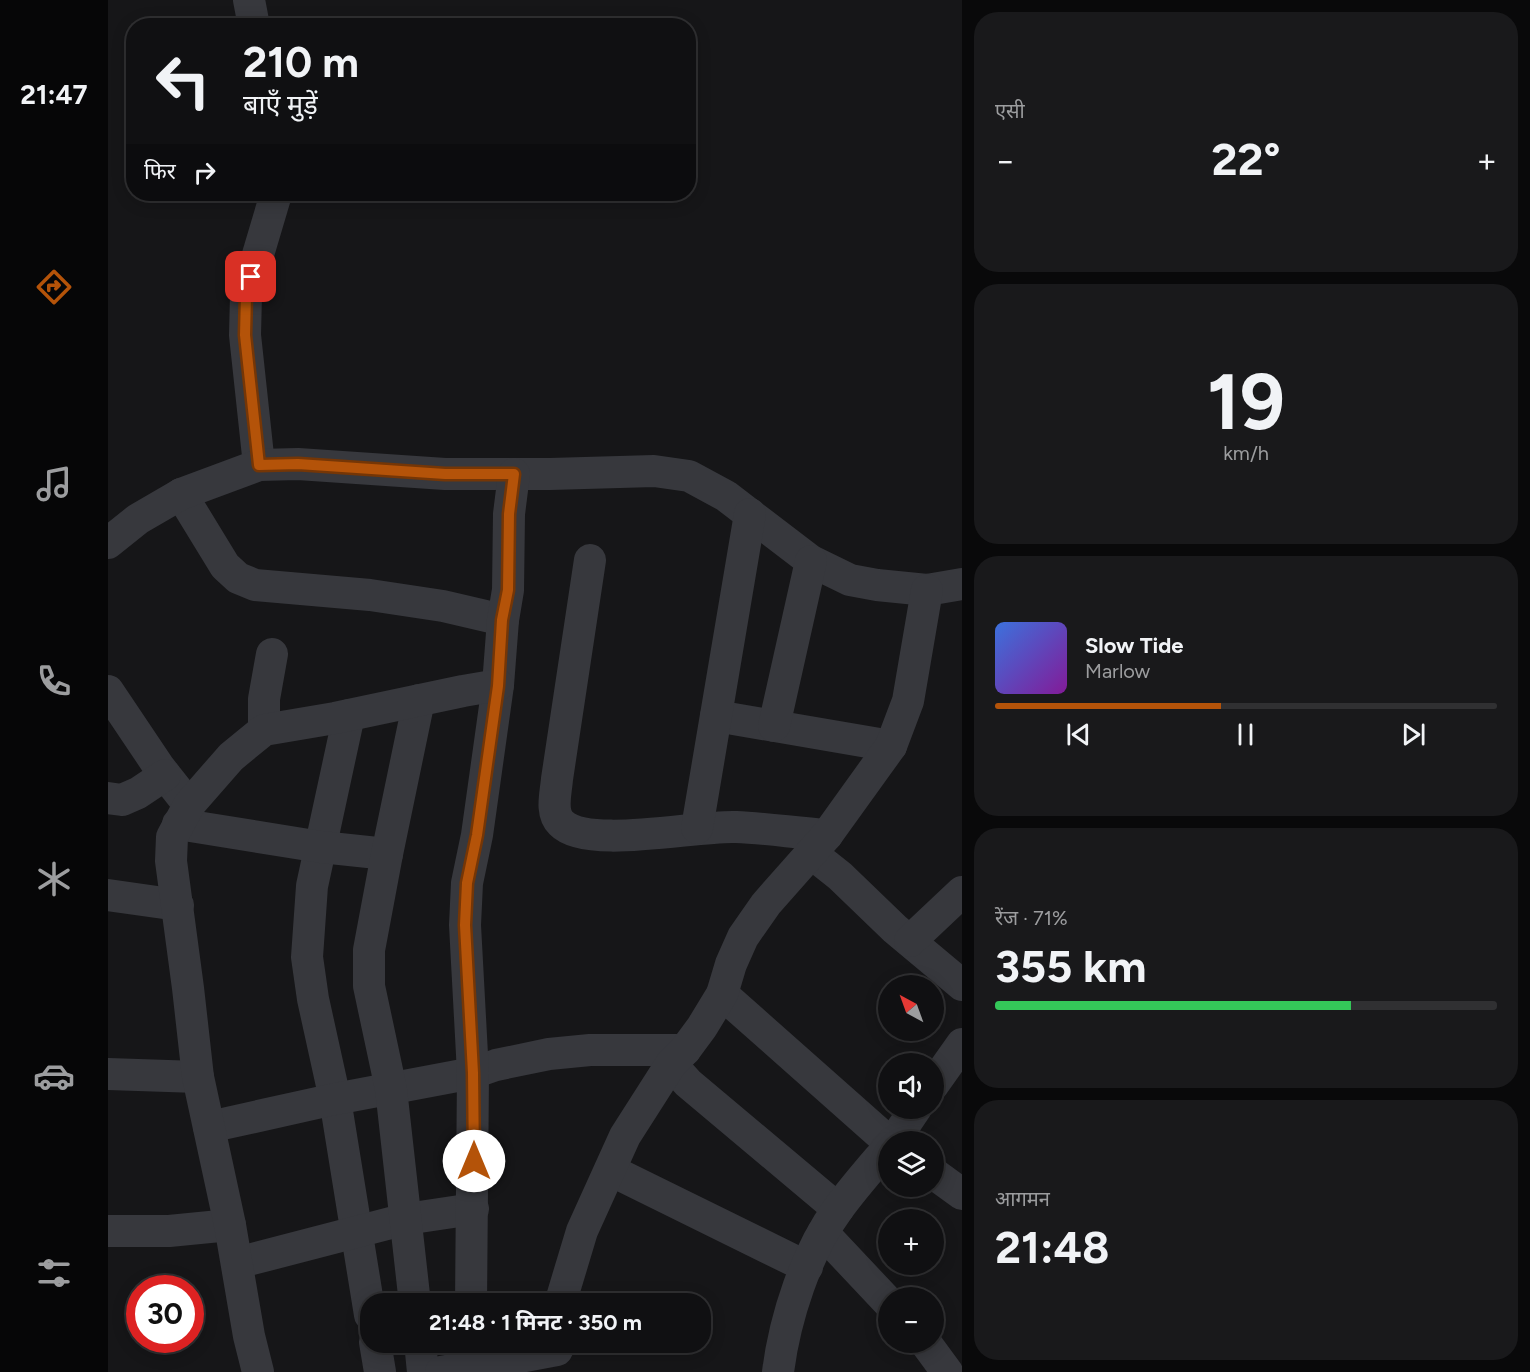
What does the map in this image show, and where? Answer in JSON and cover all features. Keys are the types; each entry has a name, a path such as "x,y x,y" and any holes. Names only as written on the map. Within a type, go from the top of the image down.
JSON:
{"street":[{"path":"249,0 253,18"},
{"path":"259,465 245,335 246,295 274,201"},
{"path":"108,543 138,519 181,494 259,465 298,464 445,474 654,471 689,476 726,496 811,561 849,580 927,590 962,584"},
{"path":"471,1293 473,1073 465,925 467,883 477,835 498,686 502,620 508,590 509,514 514,474"},
{"path":"181,494 225,566 238,578 247,582 255,585 380,597 443,606 502,620"},
{"path":"697,828 750,514"},
{"path":"590,560 557,779 555,812 560,822 583,833 624,837 697,828 735,827 819,844 840,876 910,941 962,985"},
{"path":"774,726 811,561"},
{"path":"563,1293 582,1231 625,1136 722,994 731,964 743,937 766,904 819,844 891,746 908,701 927,590"},
{"path":"264,730 264,699 272,654"},
{"path":"258,1372 198,1077 170,850 171,837 183,815 231,757 264,730 498,686"},
{"path":"108,691 165,775 183,815"},
{"path":"414,1293 391,1089 369,986 369,950 419,700"},
{"path":"349,715 312,886 307,957 313,999 335,1099 367,1293"},
{"path":"716,716 891,746"},
{"path":"108,798 122,800 138,793 165,775"},
{"path":"183,815 321,847 387,854"},
{"path":"910,941 962,892"},
{"path":"108,895 178,905"},
{"path":"722,994 878,1131"},
{"path":"944,1069 962,1044"},
{"path":"209,1127 335,1099 473,1073 496,1065 549,1054 590,1050 678,1057"},
{"path":"678,1057 688,1083 830,1221 878,1288"},
{"path":"108,1074 198,1077"},
{"path":"778,1372 780,1353 807,1267 830,1221 878,1161"},
{"path":"610,1170 807,1267"},
{"path":"944,1181 962,1194"},
{"path":"237,1263 406,1219 473,1209"},
{"path":"108,1231 169,1232 230,1226"},
{"path":"377,1353 380,1372"},
{"path":"434,1353 451,1366 558,1355"},
{"path":"933,1353 947,1372"}],"route":[{"path":"251,277 246,295 245,335 259,465 298,464 445,474 514,474 509,514 508,590 502,620 498,686 477,835 467,883 465,925 473,1073 474,1161"}]}
